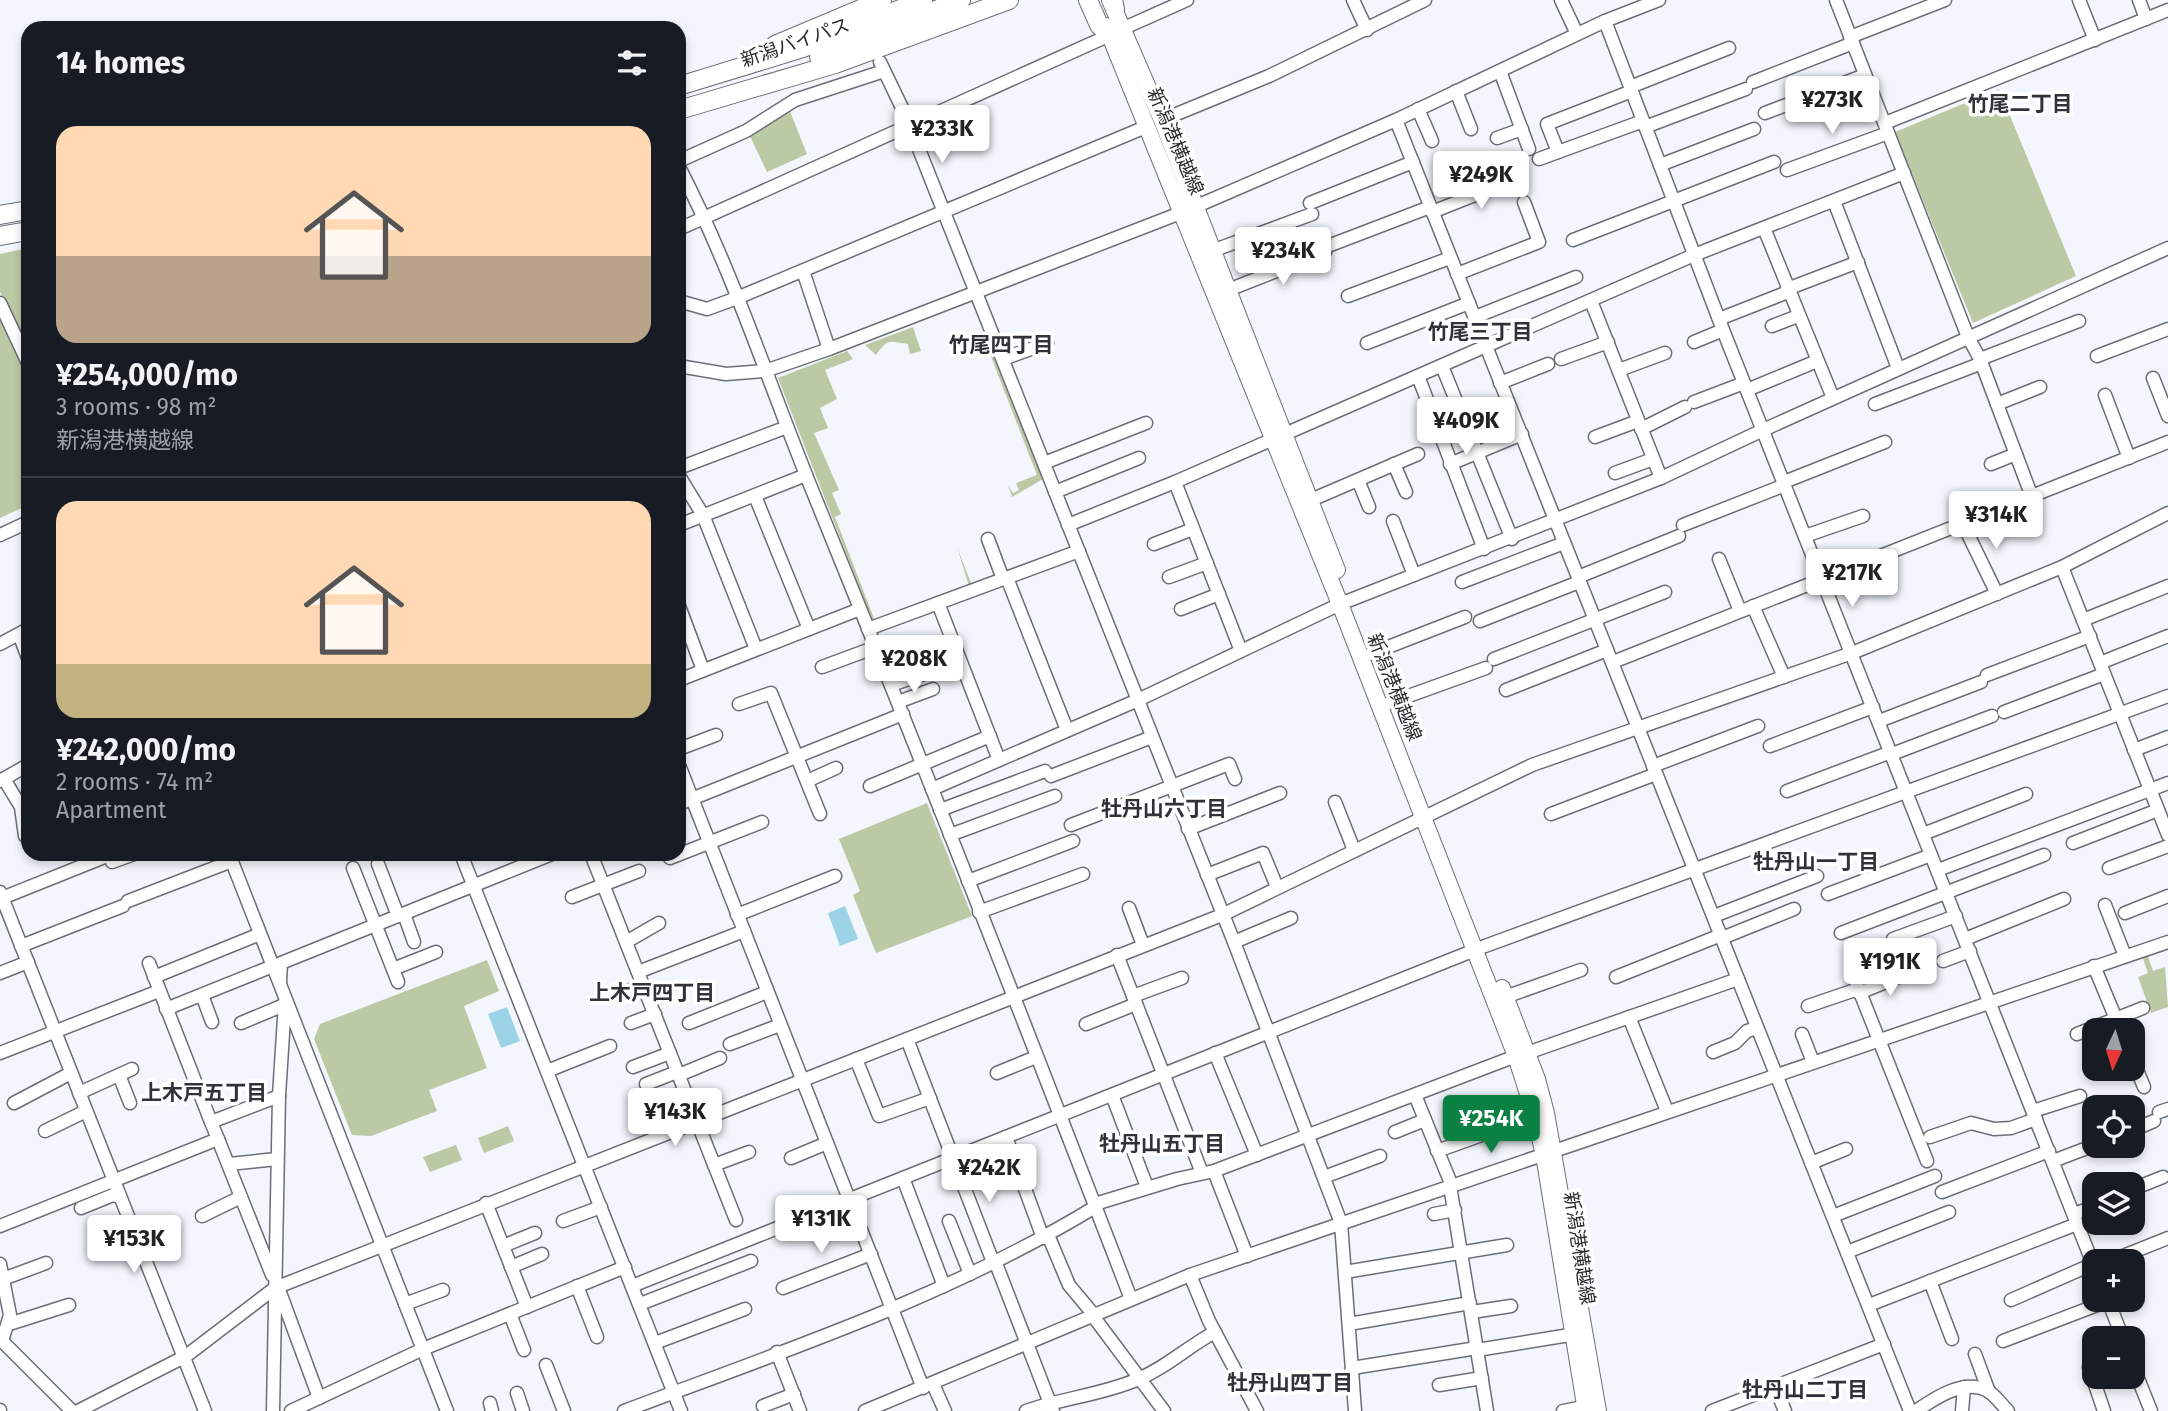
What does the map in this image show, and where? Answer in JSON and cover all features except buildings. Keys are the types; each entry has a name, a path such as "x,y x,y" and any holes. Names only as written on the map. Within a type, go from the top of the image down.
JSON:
{"highway":[{"path":"686,75 797,37 882,0"},
{"name":"新潟バイパス","path":"686,84 803,48 923,0"},
{"path":"686,108 835,64 1009,0"},
{"path":"1088,0 1099,25 1117,32"},
{"name":"新潟バイパス","path":"686,99 807,61 959,1"},
{"path":"0,215 21,211"},
{"path":"0,236 21,232"}],"main road":[{"name":"新潟港横越線","path":"1094,0 1117,32 1155,123 1522,1055 1537,1079 1592,1408"},
{"name":"新潟港横越線","path":"1113,3 1117,32"},
{"name":"新潟港横越線","path":"1189,209 1212,251 1279,436 1311,500 1344,602 1370,654 1428,814"},
{"name":"新潟港横越線","path":"1481,948 1505,997 1522,1055"}],"street":[{"path":"686,226 1187,0"},
{"path":"1353,0 1367,30"},
{"path":"686,303 708,309 803,271 1269,76 1425,0"},
{"path":"1561,0 1577,34"},
{"path":"686,367 726,374 765,371 829,349 1189,209 1396,120 1605,21 1659,0"},
{"path":"1836,0 1968,337 1981,361 2032,498"},
{"path":"1539,159 1749,86 1945,0"},
{"path":"2079,0 2095,40"},
{"path":"2139,0 2146,19"},
{"path":"1787,170 2168,10"},
{"path":"1605,21 1745,387 2087,1249"},
{"path":"1558,152 1547,124 1729,48"},
{"path":"686,158 746,131 795,100 882,67 976,291 1069,525 1234,942 1341,1223 1355,1411"},
{"path":"1500,71 1529,149"},
{"path":"1765,113 1865,75"},
{"path":"1456,91 1471,129"},
{"path":"1418,109 1432,141"},
{"path":"1396,120 1910,1411"},
{"path":"1497,138 1522,129"},
{"path":"1660,165 1754,130"},
{"path":"1212,251 1413,162"},
{"path":"1573,240 1774,162"},
{"path":"1069,525 1175,482 1694,255 1904,173"},
{"path":"1228,290 1327,249 1518,178"},
{"path":"686,181 737,298 901,708 1131,1300"},
{"path":"1834,201 1898,368"},
{"path":"1457,274 1539,242 1524,202"},
{"path":"1764,228 1833,398"},
{"path":"932,789 1138,700 1344,602 1511,539 1661,478 1898,368 2168,248"},
{"path":"1349,296 1450,258"},
{"path":"1694,342 1787,290 1858,262"},
{"path":"803,271 829,349"},
{"path":"1475,317 1576,277"},
{"path":"1591,301 1661,478"},
{"path":"0,303 21,348"},
{"path":"1367,343 1469,303"},
{"path":"1772,326 1798,316"},
{"path":"1875,404 2079,321"},
{"path":"2097,356 2168,329"},
{"path":"1562,359 1608,342"},
{"path":"1003,359 1047,343"},
{"path":"1619,370 1665,353"},
{"path":"1595,437 1640,425 1689,405 1817,361"},
{"path":"1500,383 1548,364"},
{"path":"1442,366 1511,539"},
{"path":"1418,376 1484,549"},
{"path":"2152,379 2168,416"},
{"path":"1997,404 2040,387"},
{"path":"2105,394 2129,458"},
{"path":"1044,463 1146,423"},
{"path":"686,465 787,427"},
{"path":"1450,464 1521,435"},
{"path":"1480,621 1578,579 1785,483 1885,442"},
{"path":"1506,690 1740,611 2032,498 2168,442"},
{"path":"1311,500 1418,454"},
{"path":"1991,464 2016,454"},
{"path":"1055,492 1139,458"},
{"path":"1615,473 1653,459"},
{"path":"1394,464 1406,492"},
{"path":"686,522 806,475"},
{"path":"1358,480 1369,507"},
{"path":"1175,482 1241,651"},
{"path":"686,487 703,515 757,649"},
{"path":"755,496 809,629"},
{"path":"78,1411 186,1356 276,1285 1222,915 1532,765 1852,653 2062,567 2168,513"},
{"path":"1805,536 1863,516"},
{"path":"1393,521 1414,575"},
{"path":"1963,524 1997,594"},
{"path":"0,534 21,525"},
{"path":"1154,544 1193,529"},
{"path":"988,538 1067,730"},
{"path":"1462,582 1564,543"},
{"path":"869,629 1079,551"},
{"path":"1719,559 1740,611"},
{"path":"1169,577 1206,563"},
{"path":"2062,567 2167,827"},
{"path":"2083,620 2168,586"},
{"path":"1389,703 1665,593"},
{"path":"1181,609 1219,594"},
{"path":"938,603 999,760"},
{"path":"1753,606 1784,677"},
{"path":"686,677 860,609"},
{"path":"1370,654 1465,617"},
{"path":"686,625 703,670"},
{"path":"0,644 21,633"},
{"path":"1879,721 2090,636"},
{"path":"1787,791 1998,714 2168,636"},
{"path":"822,667 876,647"},
{"path":"891,685 927,673"},
{"path":"686,801 797,757 901,708 933,689"},
{"path":"739,704 771,693 820,814"},
{"path":"632,1286 1481,948 2168,696"},
{"path":"1770,746 1873,706"},
{"path":"1551,814 1758,726"},
{"path":"686,746 716,735"},
{"path":"870,786 990,736"},
{"path":"940,810 1152,737"},
{"path":"2134,750 2168,737"},
{"path":"1071,825 1229,764 1235,779"},
{"path":"807,780 836,768"},
{"path":"21,769 2,780 21,807"},
{"path":"686,783 892,1308 928,1386 945,1411"},
{"path":"1937,870 2168,783"},
{"path":"1188,829 1280,793"},
{"path":"1923,834 2026,794"},
{"path":"950,835 1055,796"},
{"path":"1335,802 1354,850"},
{"path":"2073,844 2158,810"},
{"path":"686,852 762,822"},
{"path":"968,881 1073,842"},
{"path":"2109,868 2168,846"},
{"path":"1206,875 1263,853 1277,887"},
{"path":"1828,894 1931,855"},
{"path":"1841,933 2044,855"},
{"path":"76,861 2,900 186,1356 205,1411"},
{"path":"21,946 224,861"},
{"path":"232,861 285,1003 447,1411"},
{"path":"464,861 681,1411"},
{"path":"280,985 281,963 535,861"},
{"path":"595,861 736,1220"},
{"path":"378,864 414,942"},
{"path":"354,868 398,982"},
{"path":"572,897 639,872"},
{"path":"979,912 1083,874"},
{"path":"1714,916 1817,876"},
{"path":"737,915 835,877"},
{"path":"2125,913 2168,896"},
{"path":"1943,961 1967,945 2064,900"},
{"path":"2105,905 2125,956"},
{"path":"1129,908 1143,945"},
{"path":"1616,977 1794,909"},
{"path":"1893,939 1955,916"},
{"path":"1234,942 1290,918"},
{"path":"626,942 659,923"},
{"path":"638,972 744,931"},
{"path":"154,977 260,934"},
{"path":"865,1411 1190,1275 2168,942"},
{"path":"393,969 436,952"},
{"path":"1117,955 1163,1074 1247,1256"},
{"path":"0,973 28,962"},
{"path":"149,963 319,1398"},
{"path":"2094,966 2115,1018"},
{"path":"166,1009 273,967"},
{"path":"1505,997 1581,970"},
{"path":"1852,972 1927,1161"},
{"path":"1808,1006 1908,973"},
{"path":"1086,1024 1182,978"},
{"path":"626,1411 944,1286 1045,1236 1095,1205 1147,1187 1208,1172 1522,1055 1738,979"},
{"path":"621,994 643,985"},
{"path":"1,1050 159,991"},
{"path":"689,1023 768,992"},
{"path":"202,995 212,1022"},
{"path":"241,1023 285,1003"},
{"path":"273,1411 277,1159 285,1003"},
{"path":"2128,1018 2143,1008"},
{"path":"631,1023 655,1014"},
{"path":"1629,1017 1667,1111"},
{"path":"730,1044 780,1025"},
{"path":"1713,1052 1735,1043 1747,1031 1757,1028"},
{"path":"2077,1034 2082,1033"},
{"path":"1802,1034 1813,1062"},
{"path":"907,1039 1051,1407"},
{"path":"547,1071 610,1046"},
{"path":"633,1067 670,1053"},
{"path":"1215,1054 1256,1155"},
{"path":"997,1073 1036,1057"},
{"path":"646,1084 720,1058"},
{"path":"856,1059 878,1116 930,1098"},
{"path":"79,1093 132,1069"},
{"path":"14,1103 71,1073"},
{"path":"118,1075 130,1103"},
{"path":"2142,1082 2144,1087"},
{"path":"648,1106 685,1091"},
{"path":"1112,1095 1147,1187"},
{"path":"1415,1095 1451,1186 1487,1411"},
{"path":"211,1122 279,1096"},
{"path":"1930,1137 1971,1123 1994,1129 2011,1128 2034,1115 2080,1096"},
{"path":"45,1131 86,1111"},
{"path":"1395,1132 1425,1120"},
{"path":"1437,1151 1479,1136"},
{"path":"1006,1137 1045,1236 1069,1285 1164,1411"},
{"path":"0,1226 218,1139"},
{"path":"791,1158 827,1143"},
{"path":"1942,1192 2082,1148"},
{"path":"1811,1163 1846,1149"},
{"path":"714,1165 749,1152"},
{"path":"1324,1177 1380,1156"},
{"path":"229,1164 277,1159"},
{"path":"1833,1216 1934,1176"},
{"path":"2145,1184 2162,1177"},
{"path":"903,1178 944,1286"},
{"path":"81,1208 113,1195 120,1197"},
{"path":"202,1216 241,1197"},
{"path":"486,1203 527,1307"},
{"path":"564,1221 601,1207"},
{"path":"1434,1214 1455,1210"},
{"path":"1847,1252 1949,1212"},
{"path":"1868,1305 2082,1215"},
{"path":"948,1221 970,1274"},
{"path":"503,1246 535,1233"},
{"path":"2140,1249 2168,1238"},
{"path":"1345,1272 1507,1245"},
{"path":"511,1267 542,1254"},
{"path":"783,1288 871,1254"},
{"path":"640,1304 751,1261"},
{"path":"4,1279 46,1263"},
{"path":"0,1264 9,1324 1,1340 72,1411"},
{"path":"291,1411 423,1349 625,1267"},
{"path":"2011,1300 2082,1272"},
{"path":"1190,1275 1215,1332 1257,1411"},
{"path":"1930,1281 1952,1339"},
{"path":"577,1286 597,1337"},
{"path":"405,1304 443,1290"},
{"path":"9,1324 69,1305"},
{"path":"1349,1324 1471,1308 1511,1306"},
{"path":"655,1343 745,1309"},
{"path":"2003,1341 2082,1311"},
{"path":"510,1314 524,1350"},
{"path":"274,1324 292,1324"},
{"path":"1026,1411 1051,1407 1138,1380 1168,1365 1183,1349 1215,1332"},
{"path":"1352,1368 1579,1334"},
{"path":"1712,1411 1884,1344"},
{"path":"778,1352 800,1411"},
{"path":"1975,1354 1989,1392 2008,1411"},
{"path":"546,1365 564,1411"},
{"path":"1439,1385 1482,1378"},
{"path":"1775,1387 1785,1411"},
{"path":"1916,1411 1947,1393 1964,1387 1989,1392"},
{"path":"1962,1411 1964,1387"},
{"path":"2097,1389 2104,1411"},
{"path":"2142,1389 2151,1411"},
{"path":"517,1393 523,1411"},
{"path":"763,1406 794,1394"},
{"path":"1563,1411 1592,1408"}],"green space":[{"path":"1999,89 2076,276 1973,323 1895,132"},
{"path":"789,109 807,154 767,172 749,134"},
{"path":"21,250 21,336 0,292 0,254"},
{"path":"0,313 21,357 21,508 0,518"},
{"path":"913,327 921,351 910,354 908,344 890,342 876,355 865,345"},
{"path":"990,348 1043,479 1012,497 1008,486 1013,493 1019,490 1016,483 1037,475 988,349"},
{"path":"847,351 853,359 825,370 837,399 820,408 828,428 814,433 839,490 832,493 841,514 835,517 875,621 969,586 957,547 973,588 874,625 778,378"},
{"path":"927,803 972,916 876,953 853,895 860,891 839,839"},
{"path":"2147,954 2153,971 2165,967 2168,1007 2151,1013 2138,977 2148,973 2142,956"},
{"path":"487,960 499,991 464,1006 487,1068 429,1090 437,1111 371,1136 352,1135 314,1039 320,1024"},
{"path":"508,1126 514,1141 484,1153 478,1138"},
{"path":"456,1145 462,1160 430,1172 423,1157"}],"water":[{"path":"845,906 858,939 840,946 828,913"},
{"path":"507,1007 520,1041 501,1048 488,1014"}],"district":[{"name":"竹尾二丁目","path":"2020,104"},
{"name":"竹尾三丁目","path":"1480,332"},
{"name":"竹尾四丁目","path":"1001,345"},
{"name":"牡丹山六丁目","path":"1164,809"},
{"name":"牡丹山一丁目","path":"1816,862"},
{"name":"上木戸四丁目","path":"652,993"},
{"name":"上木戸五丁目","path":"204,1093"},
{"name":"牡丹山五丁目","path":"1162,1144"},
{"name":"牡丹山四丁目","path":"1290,1383"},
{"name":"牡丹山二丁目","path":"1805,1390"}]}
